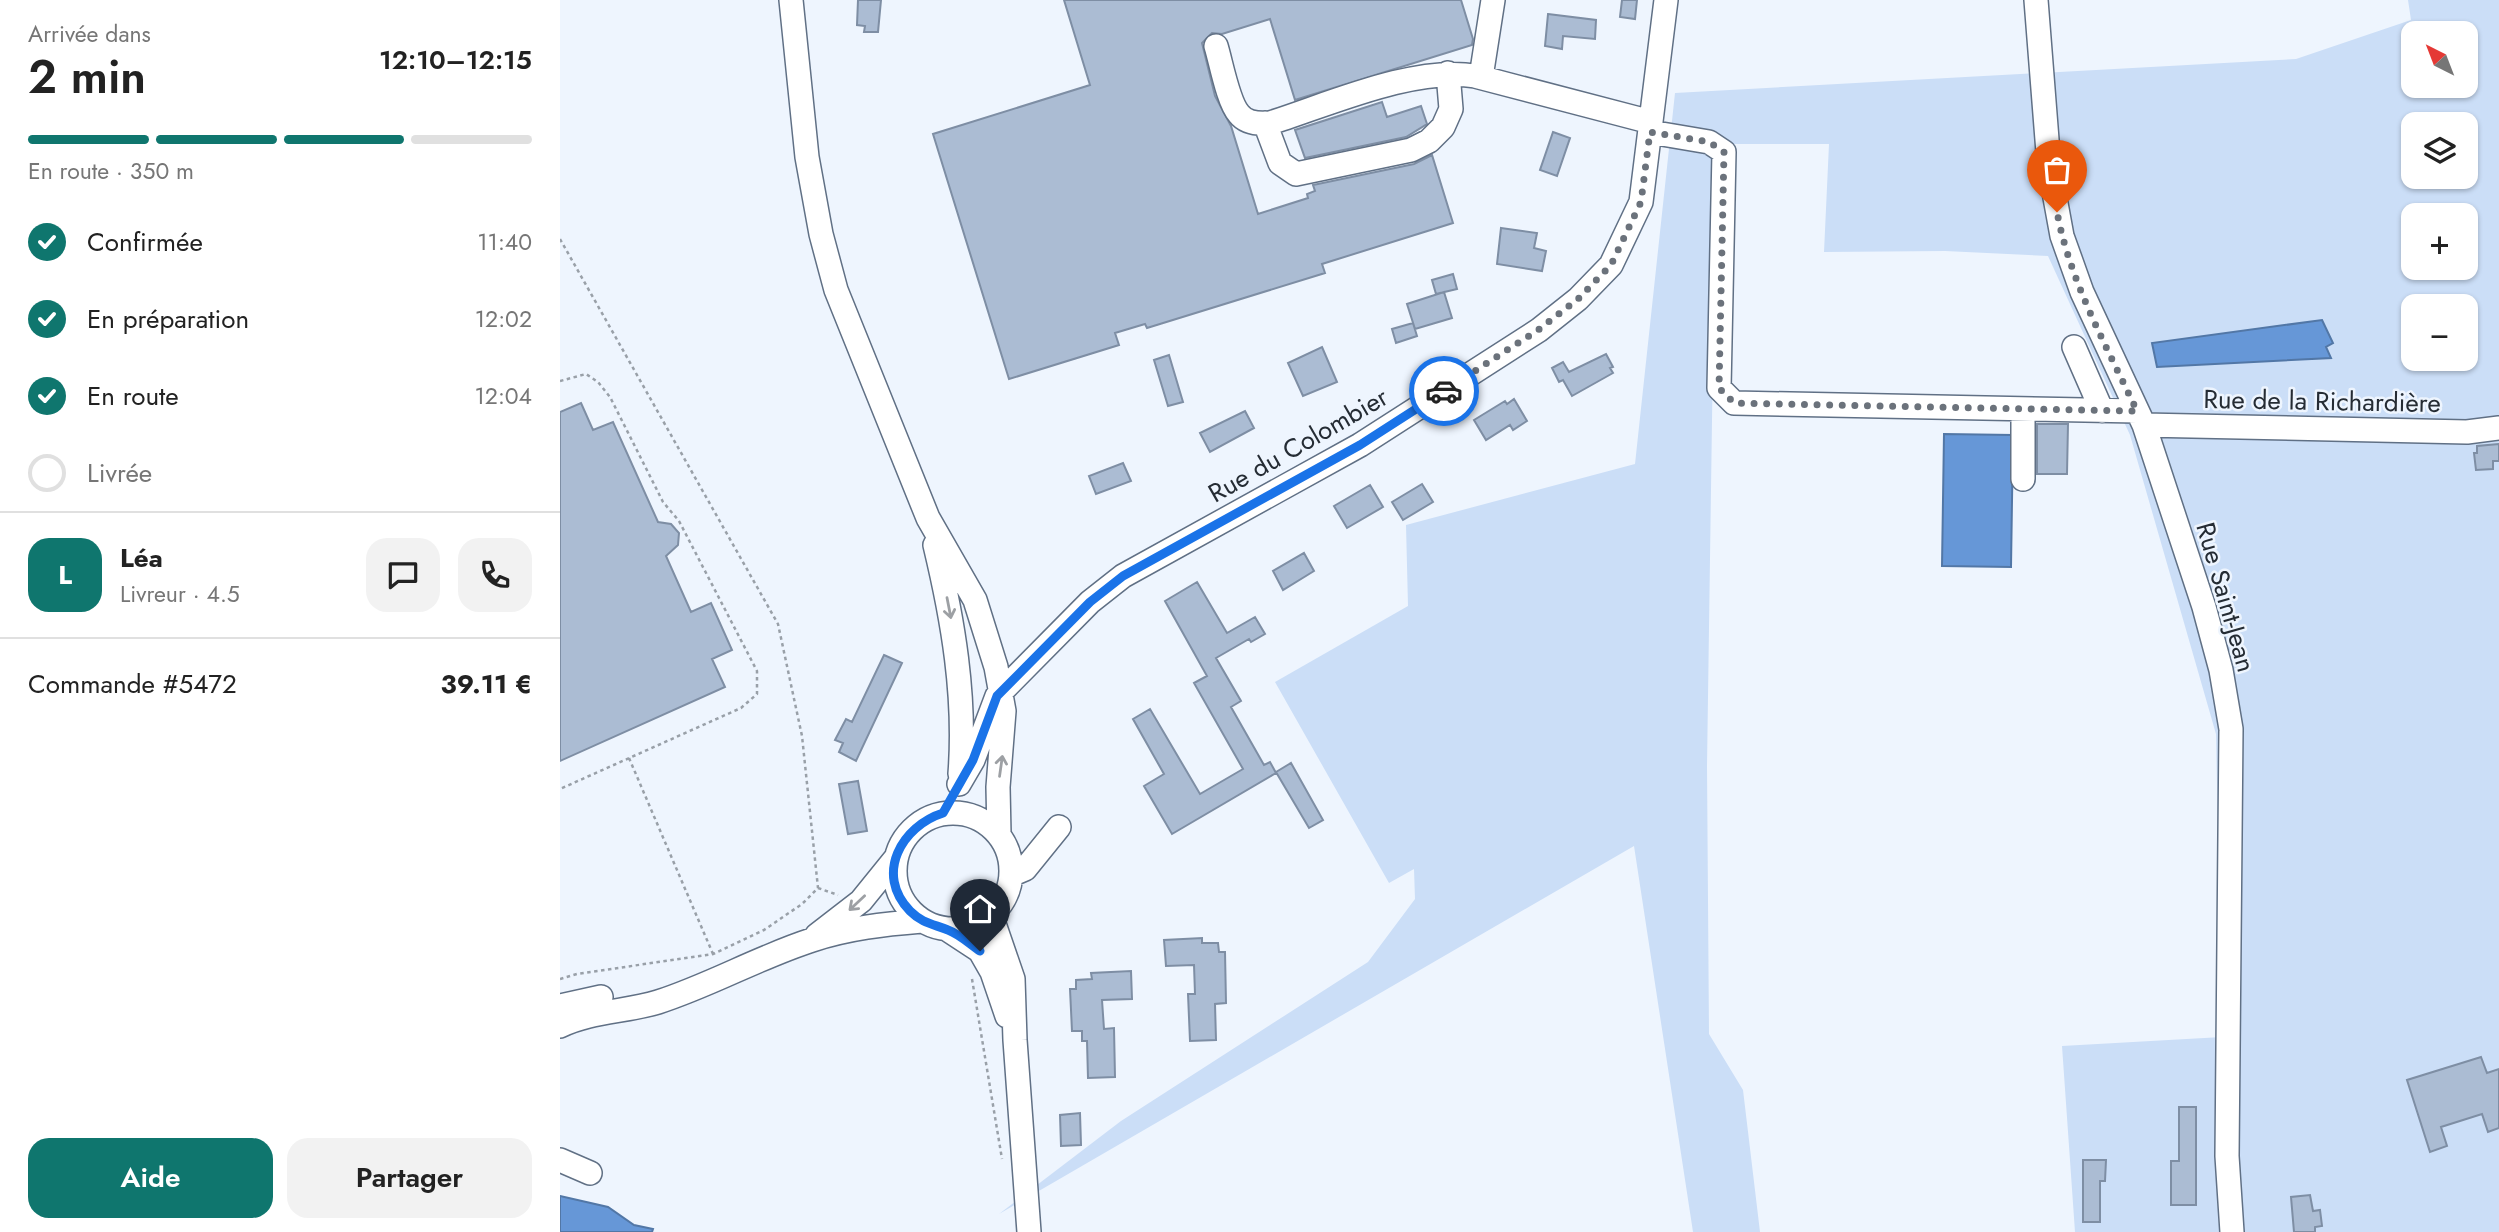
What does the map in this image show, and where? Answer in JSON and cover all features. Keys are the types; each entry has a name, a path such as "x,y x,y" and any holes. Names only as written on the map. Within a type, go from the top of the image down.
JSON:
{"street":[{"path":"791,0 807,157 821,234 836,290 928,518 975,600 1002,691 1004,733 998,787 999,834"},
{"path":"1482,77 1493,0"},
{"name":"Rue du Colombier","path":"943,813 973,760 985,722 997,696 1090,602 1123,576 1360,445 1538,330 1578,299 1611,265 1641,202 1666,0"},
{"name":"Rue Saint-Jean","path":"2036,0 2049,165 2062,236 2081,292 2140,418 2204,607 2221,670 2231,729 2227,1156 2232,1232"},
{"path":"1216,46 1239,116 1252,122 1265,123 1414,77 1448,73 1482,77 1650,127"},
{"path":"1265,123 1280,163 1296,174 1411,150 1437,135 1448,119 1451,109 1448,73"},
{"name":"Rue de la Richardière","path":"1650,127 1709,142 1724,152 1719,388 1725,397 1734,403 2102,411 2140,418 2467,432 2499,428"},
{"path":"2074,347 2102,411"},
{"path":"2023,410 2023,479"},
{"path":"928,518 950,610 960,689 962,750 959,784"},
{"path":"948,930 978,924 991,915 1002,904 1012,875 1011,860 999,834 988,823 974,816 943,813 926,818 912,829 901,843 895,859 894,877 899,894 908,909 922,921 948,930 980,951 992,972 1014,1040"},
{"path":"1012,875 1025,869 1059,827"},
{"path":"812,939 861,901 895,859"},
{"path":"991,915 1013,979 1014,1040 1029,1232"},
{"path":"560,1026 580,1016 655,1003 705,985 812,939 874,924 922,921"},
{"path":"560,1006 641,989 705,985"},
{"path":"560,1160 590,1173"}],"path":[{"path":"560,239 778,624 802,736 818,888"},
{"path":"560,381 586,374 598,382 610,397 663,502 679,521 757,671 757,694 741,708 560,789"},
{"path":"629,758 713,954"},
{"path":"818,888 846,895"},
{"path":"560,979 577,974 713,954 764,930 802,904 818,888"},
{"path":"971,972 1003,1164"}],"shaded area":[{"path":"2408,0 2499,0 2499,1232 2075,1232 2062,1046 2222,1037 2216,734 2130,435 2048,256 1945,251 1824,252 1829,144 1716,144 1707,766 1709,1034 1743,1090 1760,1232 1693,1232 1634,846 999,1214 1121,1121 1368,962 1415,899 1414,869 1389,883 1275,682 1408,606 1406,525 1635,464 1675,93 2296,59 2401,23 2401,98 2478,98 2478,21 2408,21 2411,20"}],"water":[{"path":"2322,320 2333,343 2326,347 2331,358 2157,367 2152,343"},
{"path":"1944,434 2013,435 2011,567 1942,566"},
{"path":"560,1196 608,1207 634,1225 653,1229 652,1232 560,1232"}],"building":[{"path":"858,0 881,0 878,32 864,32 865,26 857,25"},
{"path":"1064,0 1461,0 1473,39 1472,45 1295,100 1270,19 1222,34 1212,33 1202,43 1215,96 1231,126 1258,214 1308,198 1307,194 1315,191 1313,185 1414,164 1432,155 1453,223 1322,264 1325,273 1147,328 1145,324 1115,333 1119,345 1009,379 933,134 1090,85"},
{"path":"1622,0 1637,0 1635,19 1620,17"},
{"path":"1548,14 1596,20 1595,39 1563,36 1562,49 1545,46"},
{"path":"1382,102 1387,117 1421,106 1427,124 1406,137 1305,158 1295,130"},
{"path":"1553,132 1570,138 1557,176 1540,170"},
{"path":"1501,228 1537,233 1534,248 1546,251 1542,271 1497,264"},
{"path":"1453,274 1457,289 1436,294 1432,280"},
{"path":"1444,292 1452,318 1415,329 1407,304"},
{"path":"1413,323 1417,336 1396,343 1392,329"},
{"path":"1322,347 1337,382 1303,396 1288,363"},
{"path":"1606,354 1613,373 1572,396 1563,380 1559,382 1552,368 1563,362 1569,372"},
{"path":"1169,355 1183,402 1168,406 1154,360"},
{"path":"1514,399 1527,421 1513,430 1510,425 1486,440 1474,420 1505,401 1507,404"},
{"path":"581,403 593,430 613,422 658,522 671,524 679,533 678,545 666,556 691,612 711,603 732,650 712,659 725,687 560,761 560,412"},
{"path":"1245,411 1254,428 1210,452 1200,433"},
{"path":"2037,424 2068,424 2067,474 2037,474"},
{"path":"2499,444 2499,461 2493,461 2493,469 2476,470 2474,453 2477,453 2477,446"},
{"path":"1123,463 1131,481 1096,494 1089,476"},
{"path":"1422,484 1433,502 1403,520 1392,502"},
{"path":"1370,485 1383,507 1347,528 1334,506"},
{"path":"1304,553 1314,571 1283,590 1273,571"},
{"path":"1197,582 1227,633 1255,617 1265,634 1251,642 1249,639 1216,658 1241,701 1231,707 1264,765 1270,762 1276,773 1172,834 1144,786 1164,774 1133,719 1150,709 1200,794 1243,769 1194,683 1207,676 1165,601"},
{"path":"884,655 902,663 856,761 839,752 843,743 835,740 846,719 852,722"},
{"path":"1291,763 1323,820 1309,828 1276,772"},
{"path":"858,781 867,831 848,834 839,784"},
{"path":"1202,938 1202,943 1218,943 1219,952 1225,952 1226,1003 1215,1004 1216,1040 1190,1041 1188,994 1195,994 1194,965 1166,966 1164,940"},
{"path":"1131,971 1132,999 1102,1000 1104,1029 1114,1028 1115,1077 1088,1078 1087,1041 1082,1041 1082,1031 1072,1031 1070,989 1076,989 1076,980 1092,979 1091,973"},
{"path":"2481,1057 2487,1073 2499,1069 2499,1128 2488,1132 2482,1114 2441,1127 2447,1146 2430,1152 2407,1080"},
{"path":"2179,1107 2196,1107 2196,1205 2171,1205 2171,1161 2179,1161"},
{"path":"1080,1113 1081,1145 1061,1146 1060,1115"},
{"path":"2083,1160 2106,1160 2105,1181 2100,1181 2100,1222 2083,1222"},
{"path":"2310,1195 2313,1211 2320,1210 2322,1226 2315,1227 2315,1232 2294,1232 2291,1197"}],"way so far":[{"path":"1444,391 1538,330 1578,299 1611,265 1641,202 1650,132 1709,142 1724,152 1719,388 1725,397 1734,403 2137,411 2081,292 2062,236 2057,212"}],"route":[{"path":"980,951 948,930 922,921 908,909 899,894 894,877 895,859 901,843 912,829 926,818 943,813 973,760 985,722 997,696 1090,602 1123,576 1360,445 1444,391"}]}
